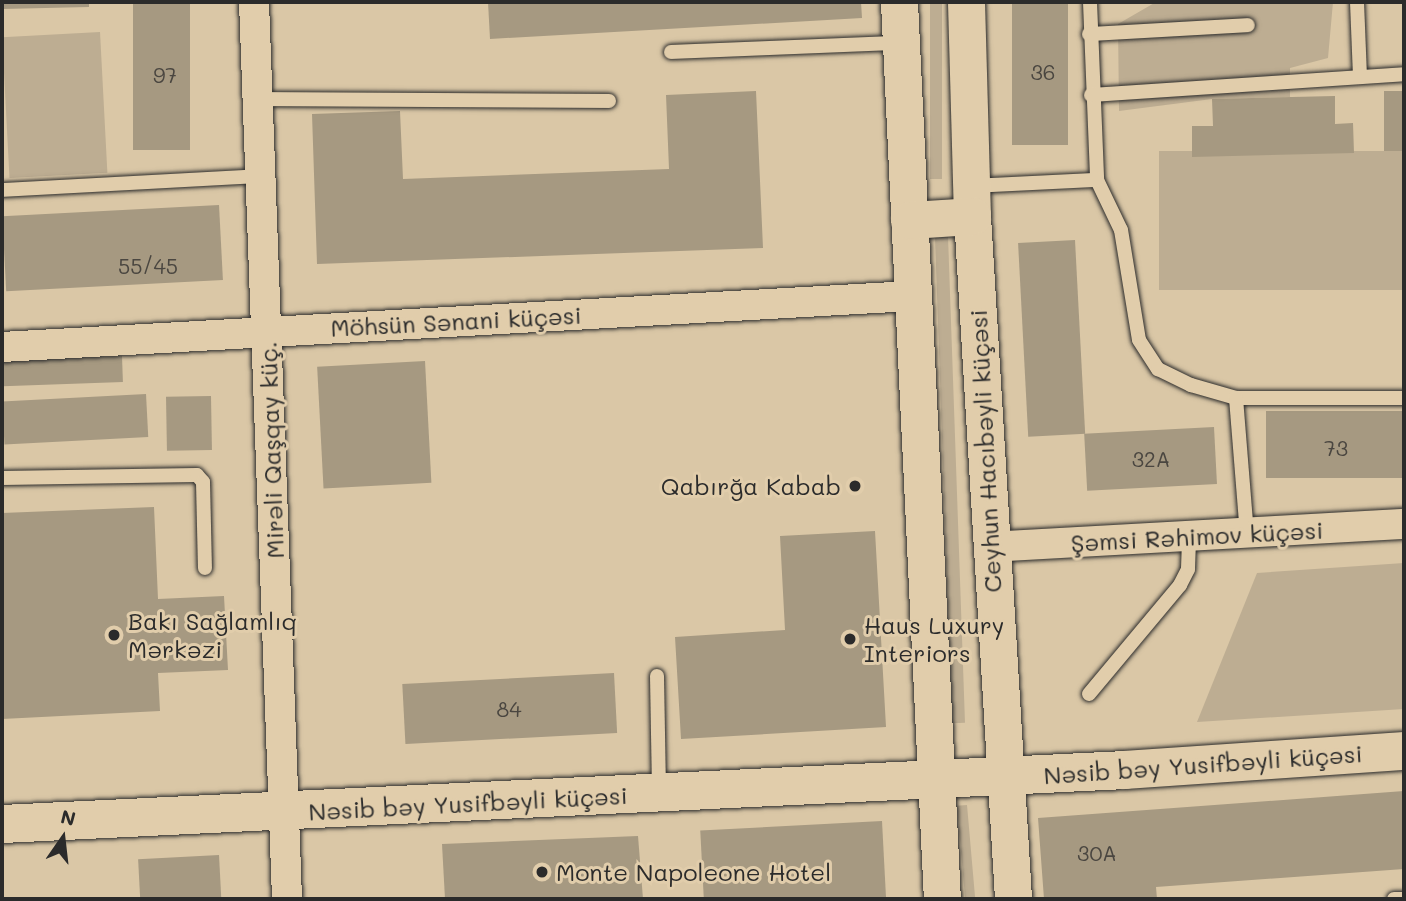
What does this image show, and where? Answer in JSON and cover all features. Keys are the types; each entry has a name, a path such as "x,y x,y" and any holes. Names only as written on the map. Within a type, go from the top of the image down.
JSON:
{"main road":[{"name":"Nəsib bəy Yusifbəyli küçəsi","path":"2,824 659,794 1404,751"}],"street":[{"name":"Mirəli Qaşqay küç.","path":"254,2 287,899"},
{"path":"900,2 911,296 942,899"},
{"name":"Ceyhun Hacıbəyli küçəsi","path":"966,2 971,201 1003,776 1013,899"},
{"path":"909,219 971,201"},
{"name":"Möhsün Sənani küçəsi","path":"2,347 911,296"},
{"name":"Şəmsi Rəhimov küçəsi","path":"990,547 1404,524"}],"lane":[{"path":"1090,2 1091,95 1097,180 1121,230 1139,340 1158,369 1191,385 1236,398 1404,398"},
{"path":"1357,2 1360,76"},
{"path":"1089,34 1248,25"},
{"path":"671,52 901,43"},
{"path":"1091,95 1404,74"},
{"path":"257,99 609,101"},
{"path":"2,190 261,176"},
{"path":"971,201 1097,180"},
{"path":"1236,398 1247,534"},
{"path":"2,478 197,475 203,482 205,568"},
{"path":"1089,694 1180,585 1188,569 1189,537"},
{"path":"657,676 659,794"},
{"path":"1394,899 1404,899"}],"shaded area":[{"path":"930,2 942,2 942,179 930,179"},
{"path":"1156,2 1333,2 1328,58 1290,68 1290,97 1212,99 1119,111 1118,24"},
{"path":"100,32 107,173 10,178 2,37"},
{"path":"1159,151 1404,151 1404,290 1159,290"},
{"path":"935,236 948,236 965,723 952,723"},
{"path":"1404,563 1404,709 1197,722 1257,573"},
{"path":"967,805 975,899 965,899 957,806"}],"building":[{"path":"2,2 89,2 89,7 2,9"},
{"path":"133,2 190,2 190,150 133,150"},
{"path":"488,2 861,2 862,18 490,39"},
{"path":"1012,2 1068,2 1068,145 1012,145"},
{"path":"756,91 763,248 317,264 312,114 400,111 403,179 669,169 666,95"},
{"path":"1384,91 1404,91 1404,151 1384,151"},
{"path":"1335,96 1335,124 1353,123 1354,153 1192,157 1192,126 1213,126 1212,99"},
{"path":"219,205 223,280 6,291 2,216"},
{"path":"1075,240 1085,434 1028,437 1018,243"},
{"path":"122,356 123,382 3,386 2,360"},
{"path":"425,361 431,483 324,488 317,367"},
{"path":"146,394 148,437 4,444 2,402"},
{"path":"211,396 212,450 167,451 166,397"},
{"path":"1266,411 1404,411 1404,478 1266,478"},
{"path":"1214,427 1217,484 1087,491 1084,434"},
{"name":"Bakı Sağlamlıq Mərkəzi","path":"154,507 158,599 224,596 228,670 158,673 160,711 2,719 2,513"},
{"path":"875,531 886,727 681,739 675,637 785,630 780,536"},
{"path":"614,673 617,733 405,744 402,684"},
{"path":"1404,791 1404,869 1156,887 1157,899 1044,899 1038,818"},
{"path":"882,821 886,899 704,899 700,831"},
{"name":"Monte Napoleone Hotel","path":"638,836 643,899 445,899 442,844"},
{"path":"219,855 221,899 140,899 138,859"}],"place":[{"name":"Qabırğa Kabab","path":"855,486"},
{"name":"Bakı Sağlamlıq Mərkəzi","path":"114,635"},
{"name":"Haus Luxury Interiors","path":"850,639"},
{"name":"Monte Napoleone Hotel","path":"542,872"}]}
